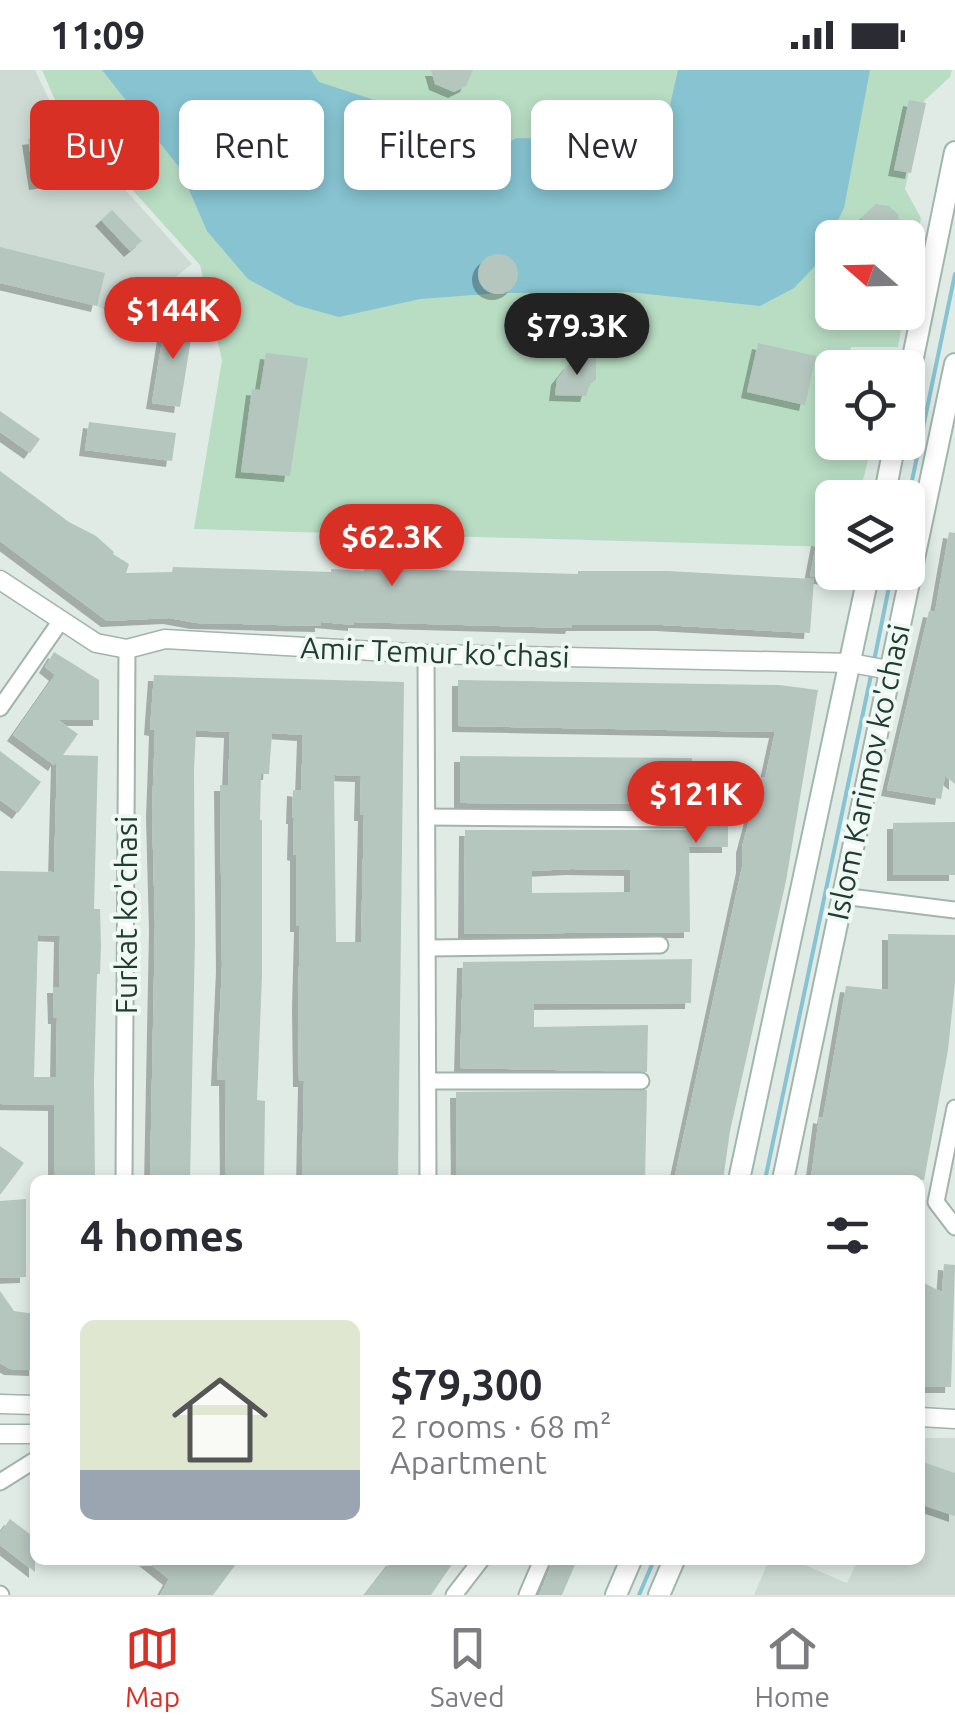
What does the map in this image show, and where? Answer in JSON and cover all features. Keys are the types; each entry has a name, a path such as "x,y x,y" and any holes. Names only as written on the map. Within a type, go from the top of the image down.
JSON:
{"main road":[{"path":"915,350 955,152"},
{"name":"Islom Karimov ko'chasi","path":"784,1175 955,364"},
{"name":"Islom Karimov ko'chasi","path":"740,1175 865,590"},
{"path":"616,1595 629,1565"},
{"path":"658,1595 672,1565"}],"street":[{"path":"0,580 96,643 127,650"},
{"path":"0,708 60,622"},
{"name":"Amir Temur ko'chasi","path":"127,650 166,639 426,654 851,662 890,670"},
{"name":"Furkat ko'chasi","path":"124,1175 127,650"},
{"path":"426,654 428,1175"},
{"path":"427,818 683,819"},
{"path":"842,896 955,910"},
{"path":"428,948 660,945"},
{"path":"429,1081 641,1080"},
{"path":"955,1108 936,1202 955,1227"},
{"path":"3,1402 30,1405"},
{"path":"925,1417 955,1418"},
{"path":"0,1434 30,1434"},
{"path":"0,1482 30,1463"},
{"path":"454,1595 477,1565"},
{"path":"527,1595 540,1565"}],"shaded area":[{"path":"0,70 35,70 49,100 30,100 30,190 125,190 192,264 123,318 97,306 0,283"},
{"path":"925,1438 955,1438 955,1595 754,1595 767,1565 805,1565 847,1583 856,1565 925,1565"}],"green space":[{"path":"42,70 952,70 950,77 924,101 905,189 921,220 815,220 815,330 901,330 898,347 815,350 815,460 868,460 863,480 815,480 815,547 194,529 222,360 200,265 133,190 159,190 159,100 55,100"}],"water":[{"path":"102,70 311,70 319,82 374,100 344,100 344,190 511,190 511,141 517,138 531,138 531,190 673,190 671,100 678,70 870,70 844,208 838,220 815,220 815,266 794,288 760,306 628,292 500,293 420,299 339,317 296,305 248,279 207,231 189,190 324,190 324,100 179,100 179,167 159,142 159,100 126,100"}],"building":[{"path":"431,70 473,70 466,86 454,92 435,84"},
{"path":"909,100 926,103 911,173 894,170"},
{"path":"876,204 889,206 899,220 862,220"},
{"path":"112,210 142,241 130,251 101,220"},
{"path":"0,247 105,273 97,306 0,283"},
{"path":"498,254 512,260 518,274 512,288 498,294 484,288 478,274 484,260"},
{"path":"166,316 194,320 180,407 152,403"},
{"path":"758,343 815,356 805,405 747,392"},
{"path":"266,353 308,358 290,476 241,472 252,389 260,390"},
{"path":"596,357 596,380 586,396 555,395 557,379 569,364"},
{"path":"0,411 40,439 30,453 0,432"},
{"path":"89,422 176,433 172,461 85,450"},
{"path":"0,471 69,522 96,536 129,564 126,573 172,572 173,567 331,572 364,568 578,574 668,571 814,579 810,633 662,625 571,628 354,622 321,622 321,626 196,623 169,618 107,621 0,541"},
{"path":"949,532 955,533 955,784 945,776 941,799 887,790 929,611 935,612"},
{"path":"815,550 815,577 810,576"},
{"path":"54,652 99,680 99,720 58,720 78,734 63,755 98,756 94,909 100,909 101,946 94,1080 95,1175 54,1175 54,1105 0,1104 0,871 54,872 57,760 54,765 13,735 55,675 45,667","holes":["38,935 60,936 59,987 53,987 56,1077 34,1077"]},
{"path":"154,675 404,682 398,1175 302,1175 300,926 296,926 292,818 293,790 301,791 303,735 272,733 269,774 261,774 260,820 262,976 257,1100 265,1101 264,1175 226,1175 225,1080 217,1080 222,965 220,785 228,785 230,732 196,731 190,1175 150,1175 155,730 150,729","holes":["334,775 361,776 360,815 364,815 361,942 336,942"]},
{"path":"458,680 779,685 818,690 786,881 724,1175 675,1175 742,867 742,847 754,802 751,801 757,776 765,778 775,732 458,726"},
{"path":"0,751 41,782 18,813 0,800"},
{"path":"460,756 692,758 691,804 460,803"},
{"path":"701,803 728,803 728,847 689,847 690,932 464,934 465,830 701,827","holes":["630,870 630,892 532,893 532,871"]},
{"path":"955,822 955,875 893,875 893,823"},
{"path":"888,934 955,935 948,1050 925,1175 811,1175 846,986 888,990"},
{"path":"692,959 691,1003 534,1004 534,1027 648,1025 647,1072 460,1068 463,962"},
{"path":"647,1090 645,1175 457,1175 456,1092"},
{"path":"0,1146 24,1163 0,1195"},
{"path":"26,1199 26,1277 0,1278 0,1201"},
{"path":"944,1264 955,1265 951,1387 925,1387 925,1284 942,1292"},
{"path":"0,1291 14,1311 30,1313 30,1370 10,1369 0,1363"},
{"path":"925,1463 955,1473 955,1516 925,1506"},
{"path":"10,1519 30,1534 30,1565 35,1565 35,1572 0,1545 0,1533"},
{"path":"151,1565 235,1565 213,1595 160,1595 169,1579"},
{"path":"388,1565 452,1565 431,1595 365,1595"},
{"path":"551,1565 575,1565 562,1595 539,1595"}],"waterway":[{"path":"912,480 955,274"},
{"path":"874,661 888,590"},
{"path":"766,1175 871,675"},
{"path":"639,1595 652,1565"}]}
